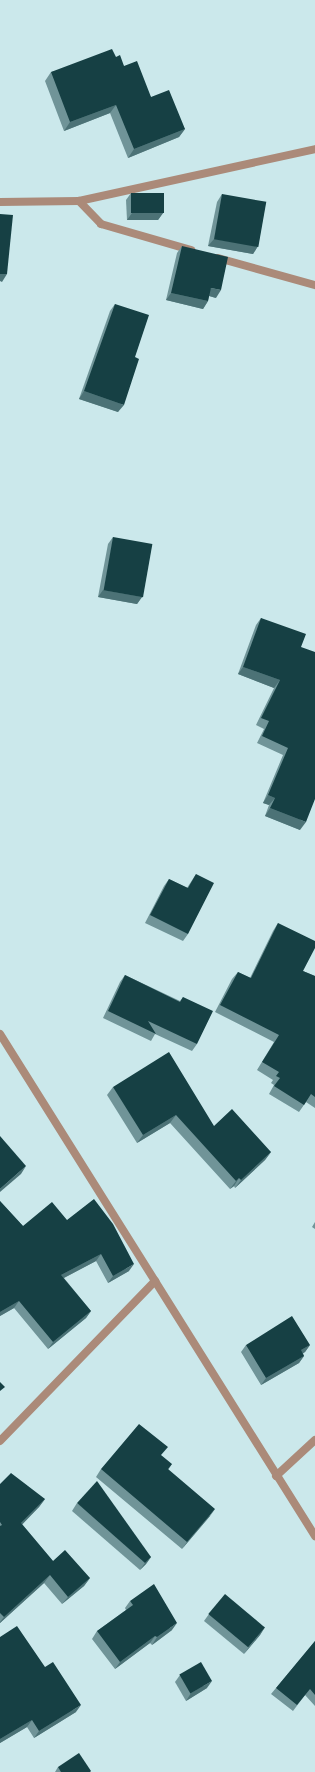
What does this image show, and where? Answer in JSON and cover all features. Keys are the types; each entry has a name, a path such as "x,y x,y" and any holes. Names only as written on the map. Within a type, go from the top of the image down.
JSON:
{"street":[{"path":"0,202 79,201 315,149"},
{"path":"79,201 101,224 315,285"},
{"path":"0,1034 315,1536"},
{"path":"0,1441 155,1281"},
{"path":"276,1476 315,1440"}],"building":[{"path":"112,49 116,57 120,55 124,66 137,61 151,97 169,90 185,129 134,149 116,105 70,122 51,72"},
{"path":"131,193 164,193 164,213 131,213"},
{"path":"222,194 266,202 258,247 214,239"},
{"path":"0,214 13,215 7,274 0,274"},
{"path":"182,246 228,257 221,290 211,288 208,301 171,293"},
{"path":"115,304 149,315 135,357 139,359 124,405 84,391"},
{"path":"113,537 152,544 143,597 104,590"},
{"path":"261,618 306,634 301,647 315,652 315,799 306,822 270,808 275,798 268,795 288,748 262,736 269,721 261,718 280,680 243,667"},
{"path":"196,874 214,883 188,934 150,915 169,879 188,888"},
{"path":"278,923 315,941 315,948 303,971 315,976 315,1097 311,1094 304,1105 274,1086 280,1078 276,1076 279,1072 262,1062 279,1035 220,1005 238,972 251,978"},
{"path":"125,975 180,1002 183,997 213,1011 197,1044 148,1021 156,1034 108,1011"},
{"path":"169,1052 214,1126 232,1109 271,1152 241,1180 239,1178 236,1181 176,1115 143,1135 113,1087"},
{"path":"0,1136 26,1166 0,1189"},
{"path":"94,1199 113,1224 134,1264 113,1276 101,1254 61,1275 91,1311 53,1342 19,1301 0,1312 0,1201 23,1226 52,1202 67,1220"},
{"path":"292,1316 310,1345 301,1350 304,1356 266,1378 246,1345"},
{"path":"0,1382 5,1387 0,1391"},
{"path":"139,1424 168,1447 161,1455 172,1464 168,1469 215,1509 187,1542 101,1469"},
{"path":"11,1473 45,1499 21,1523 53,1561 65,1550 90,1578 68,1597 50,1575 4,1617 0,1613 0,1526 2,1525 0,1522 0,1484"},
{"path":"97,1481 151,1557 145,1563 77,1503"},
{"path":"154,1584 177,1623 157,1637 155,1636 120,1662 97,1631 133,1605 130,1601"},
{"path":"225,1594 265,1627 248,1647 208,1614"},
{"path":"17,1626 45,1667 53,1662 81,1705 39,1731 32,1720 0,1739 0,1637"},
{"path":"315,1641 315,1695 310,1689 297,1705 276,1688"},
{"path":"201,1662 212,1681 190,1694 179,1674"},
{"path":"79,1753 91,1771 61,1772 58,1767"}]}
